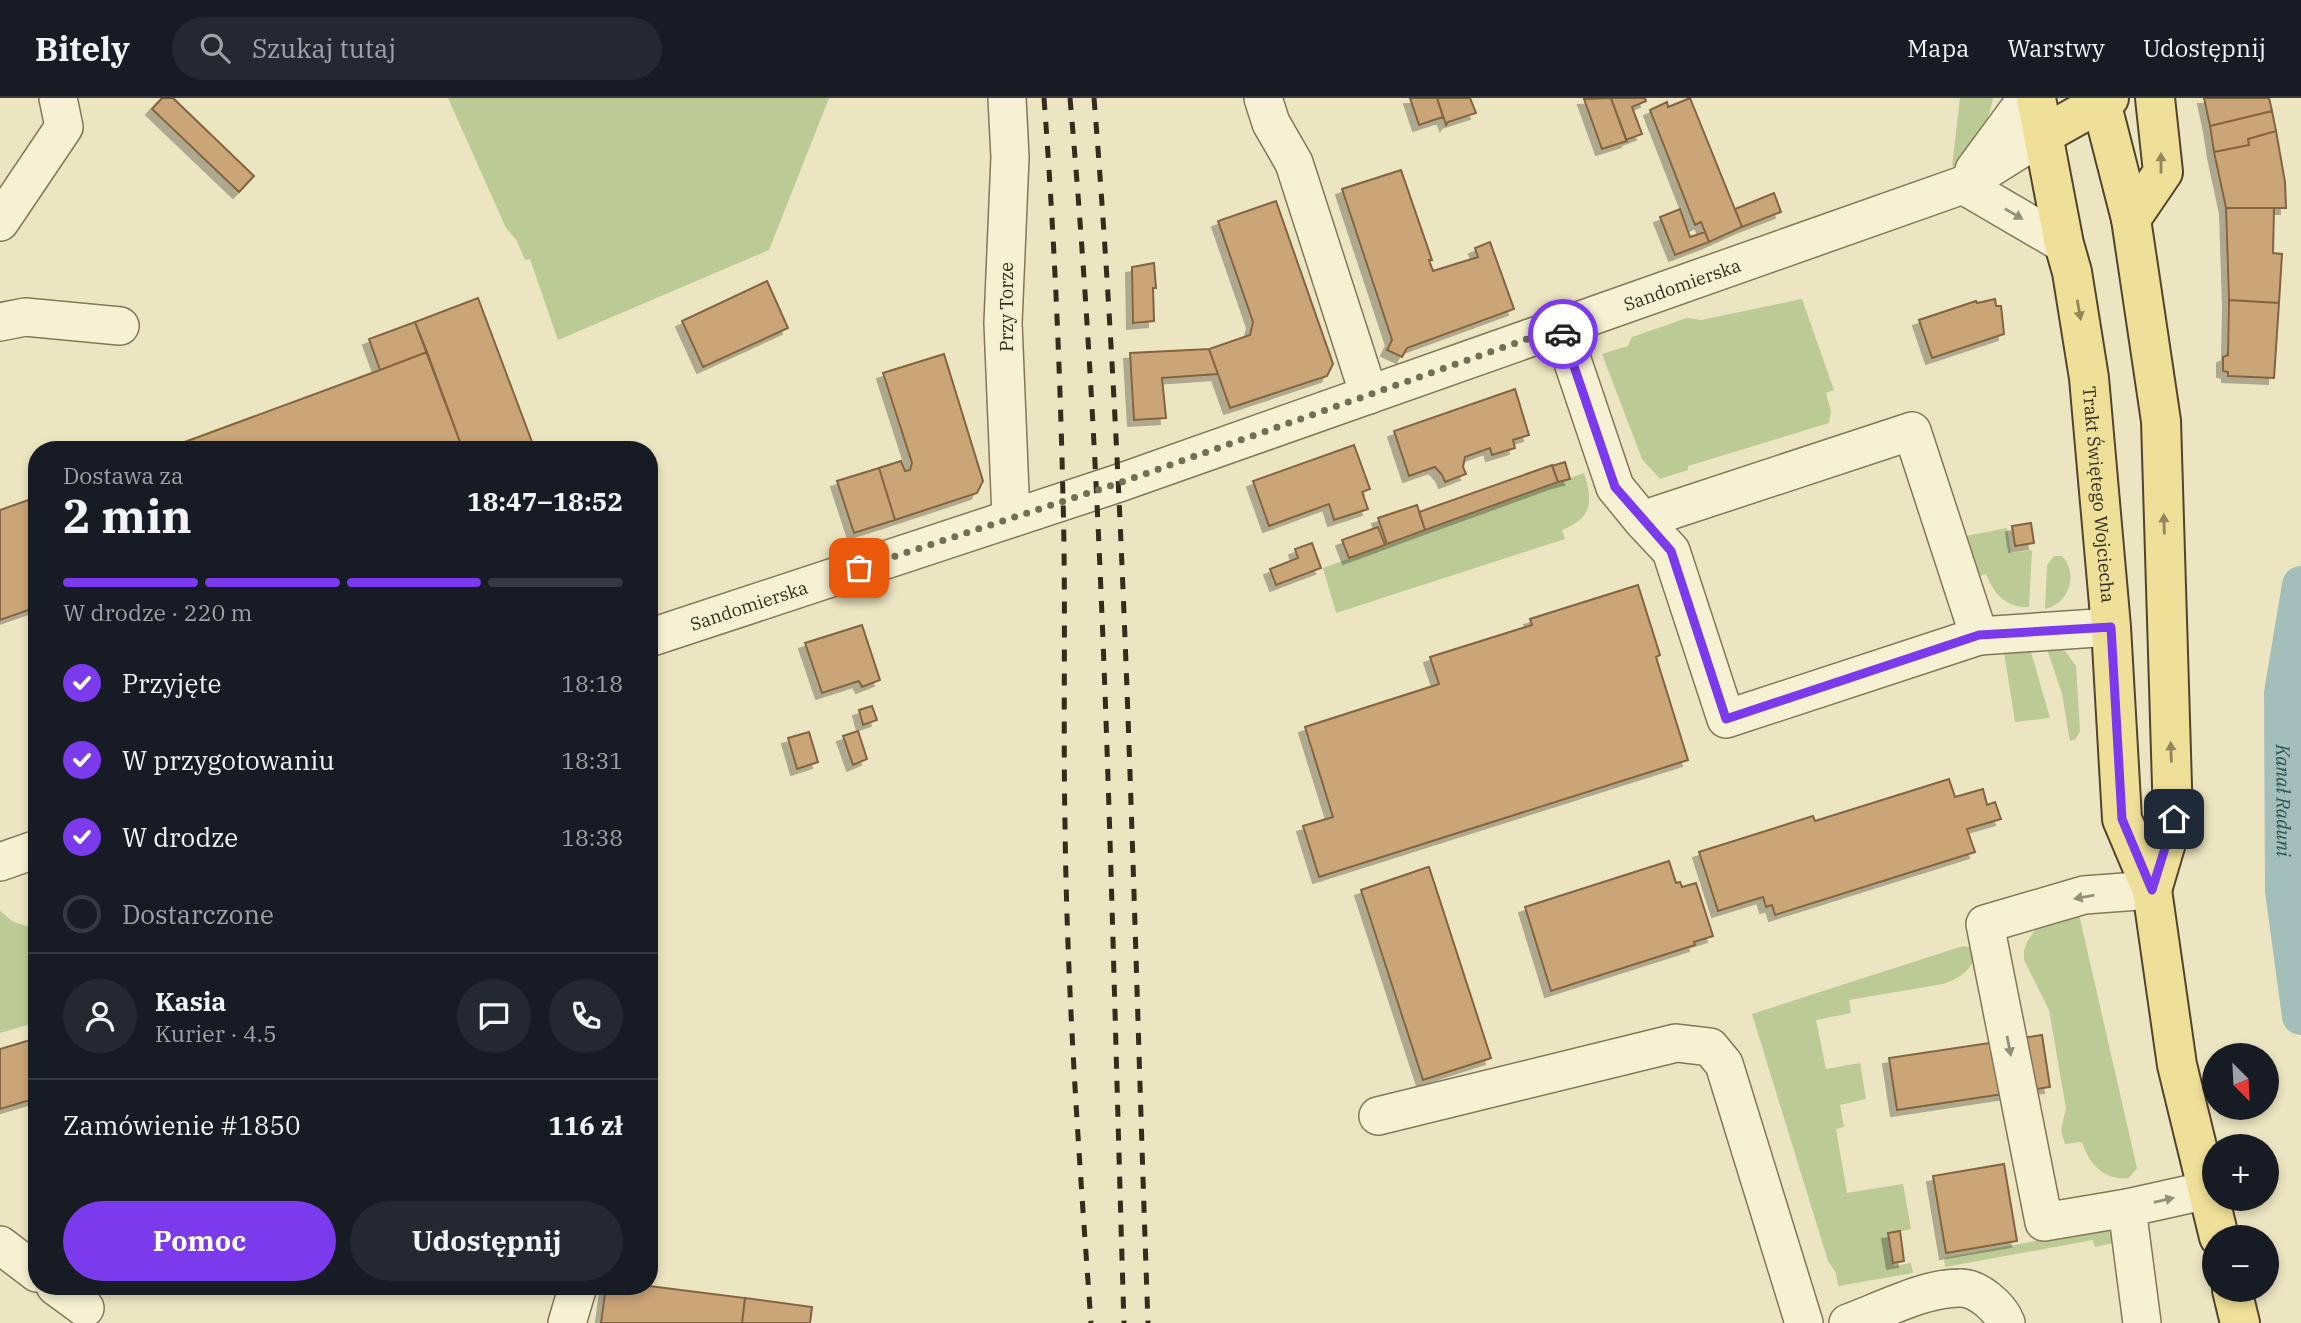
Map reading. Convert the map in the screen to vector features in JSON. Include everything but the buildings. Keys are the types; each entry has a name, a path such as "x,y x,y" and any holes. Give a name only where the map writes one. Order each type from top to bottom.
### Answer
{"main road":[{"name":"Trakt Świętego Wojciecha","path":"2036,98 2080,314 2089,379 2111,627 2122,819 2152,890 2177,1065 2202,1166"},
{"path":"2131,219 2163,172 2155,98"},
{"name":"Trakt Świętego Wojciecha","path":"2104,99 2131,219 2161,421 2174,819 2152,890"},
{"name":"Sandomierska","path":"2043,135 2104,99"},
{"path":"2235,1302 2240,1323"}],"street":[{"path":"0,222 64,127 58,98"},
{"name":"Przy Torze","path":"1007,98 1010,157 1003,323 1012,517"},
{"path":"1263,98 1270,123 1294,163 1369,395"},
{"path":"2027,98 1964,185 2064,244"},
{"name":"Sandomierska","path":"658,635 1119,483 1964,185 2043,135"},
{"path":"0,322 25,317 120,326"},
{"path":"1561,327 1615,487 1671,551 1726,719 1979,635 2111,627"},
{"path":"1642,520 1912,431 1979,635"},
{"path":"0,862 28,852"},
{"path":"2152,890 2084,895 1977,926 2044,1222 2202,1191"},
{"path":"1378,1116 1676,1043 1710,1047 1724,1064 1804,1323"},
{"path":"2127,1208 2142,1323"},
{"path":"0,1245 28,1266"},
{"path":"1848,1323 1936,1291 1963,1287 1988,1300 2006,1323"},
{"path":"67,1295 85,1308"},
{"path":"567,1323 575,1295"}],"green space":[{"path":"448,98 829,98 769,250 558,340 530,259 525,260 517,241 506,228"},
{"path":"1960,98 1993,98 1988,118 1979,136 1967,153 1952,167"},
{"path":"1802,299 1834,390 1826,393 1831,411 1829,423 1688,466 1688,470 1660,479 1642,459 1602,354 1628,346 1632,337 1687,318 1701,320"},
{"path":"1584,473 1589,492 1588,508 1580,520 1562,530 1565,539 1336,613 1323,568"},
{"path":"2007,528 2011,553 2032,550 2029,607 2007,602 1993,588 1986,574 1979,576 1966,536"},
{"path":"2054,556 2062,556 2067,563 2070,571 2069,587 2060,601 2045,609 2047,565"},
{"path":"2023,649 2031,652 2050,718 2015,722 2004,652"},
{"path":"2054,649 2065,651 2076,666 2080,731 2076,739 2070,741 2062,694 2048,652"},
{"path":"2078,910 2137,1168 2129,1178 2105,1174 2093,1164 2082,1142 2065,1144 2061,1131 2066,1108 2049,1010 2024,960 2027,942 2038,925"},
{"path":"0,911 12,921 28,927 28,1025 0,1033"},
{"path":"1963,946 1971,947 1975,958 1966,972 1953,980 1849,1000 1851,1013 1816,1020 1826,1069 1860,1063 1866,1099 1840,1105 1844,1127 1836,1129 1847,1193 1903,1184 1911,1229 1888,1234 1894,1266 1911,1263 1913,1273 1838,1286 1752,1014"},
{"path":"2116,1226 2118,1242 2095,1247 2093,1240 1945,1267 1944,1258"}],"waterway":[{"name":"Kanał Raduni","path":"2301,585 2283,693 2284,891 2301,1016"}],"railway":[{"path":"1044,98 1054,248 1062,448 1068,950 1091,1323"},
{"path":"1070,98 1092,404 1106,710 1124,1323"},
{"path":"1094,98 1122,557 1148,1323"}],"way so far":[{"path":"859,568 1119,483 1561,327 1563,334"}],"route":[{"path":"1563,334 1615,487 1671,551 1726,719 1979,635 2111,627 2122,819 2152,890 2174,819"}]}
